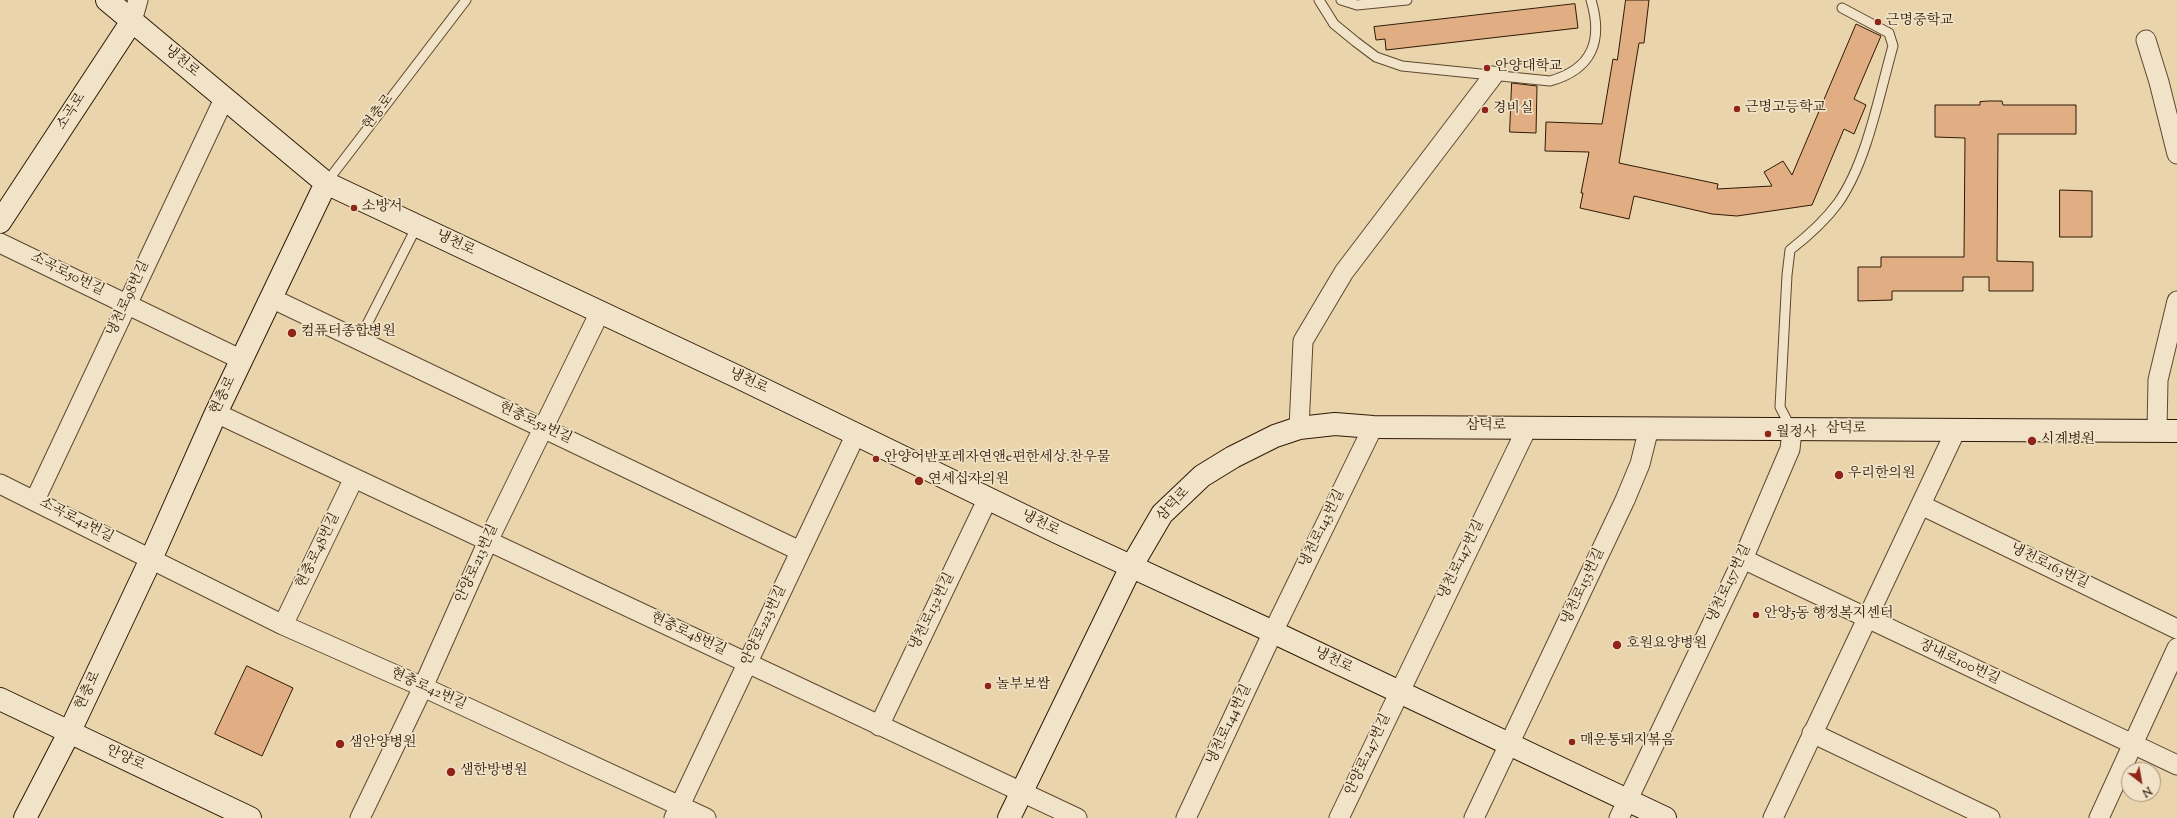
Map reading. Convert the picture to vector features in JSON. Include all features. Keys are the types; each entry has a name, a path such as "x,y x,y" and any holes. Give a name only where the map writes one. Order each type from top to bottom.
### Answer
{"street":[{"name":"냉천로","path":"107,0 326,183 856,434 1131,567 1509,743 1623,809 1665,818"},
{"name":"소곡로","path":"0,222 132,21 138,0"},
{"path":"2146,40 2159,82 2177,154"},
{"path":"1299,428 1303,341 1344,272 1493,76"},
{"name":"냉천로98번길","path":"35,500 126,304 224,99"},
{"name":"현충로","path":"25,818 69,732 151,559 216,413 326,183"},
{"name":"소곡로50번길","path":"0,243 242,360"},
{"name":"현충로52번길","path":"271,298 800,551"},
{"path":"2167,431 2158,380 2177,302"},
{"name":"안양로213번길","path":"360,818 424,687 488,541 600,312"},
{"name":"현충로48번길","path":"216,413 1077,818"},
{"name":"삼덕로","path":"1010,818 1131,567 1162,514 1202,476 1233,457 1275,436 1299,428 1335,424 1373,427 2167,431"},
{"name":"냉천로143번길","path":"1273,632 1373,427"},
{"name":"냉천로147번길","path":"1398,692 1527,428"},
{"name":"냉천로153번길","path":"1474,818 1625,500 1640,464 1649,428"},
{"name":"냉천로157번길","path":"1623,809 1743,558 1790,449 1792,430"},
{"path":"1773,818 1956,430"},
{"name":"안양로223번길","path":"677,812 856,434"},
{"name":"현충로48번길","path":"283,625 354,478"},
{"name":"소곡로42번길","path":"0,484 35,500 151,559"},
{"name":"냉천로132번길","path":"879,726 988,498"},
{"name":"냉천로163번길","path":"1921,506 2177,629"},
{"name":"장내로100번길","path":"1743,558 1866,619 2177,765"},
{"name":"현충로42번길","path":"151,559 283,625 424,687 677,812 706,818"},
{"name":"냉천로144번길","path":"1186,818 1273,632"},
{"path":"2099,818 2177,648"},
{"name":"안양로247번길","path":"1339,818 1398,692"},
{"name":"안양로","path":"0,699 250,818"},
{"path":"1812,733 1990,818"}],"lane":[{"name":"현충로","path":"326,183 466,0"},
{"path":"1319,0 1334,24 1376,57 1402,66 1550,81 1567,76 1579,66 1594,48 1597,19 1591,0"},
{"path":"1341,0 1357,5 1407,0"},
{"path":"1792,430 1780,407 1787,275 1790,250 1819,226 1838,202 1860,161 1893,46 1889,33 1842,8"},
{"path":"359,340 416,226"}],"building":[{"path":"1626,0 1649,0 1644,43 1639,43 1619,163 1718,184 1717,189 1772,186 1764,172 1783,161 1792,175 1856,24 1881,36 1854,99 1866,105 1854,134 1844,129 1812,205 1737,216 1712,214 1634,196 1629,219 1580,208 1583,193 1581,193 1589,152 1545,151 1546,122 1602,124 1613,59 1617,60"},
{"path":"1575,4 1578,28 1386,50 1385,39 1376,40 1374,27"},
{"path":"1512,83 1537,86 1536,133 1510,132"},
{"path":"2002,101 2003,105 2076,105 2076,134 1998,134 1997,261 2033,262 2033,291 1989,291 1989,277 1963,277 1963,291 1892,291 1892,300 1858,301 1858,267 1881,267 1881,257 1964,257 1965,138 1935,137 1935,105 1980,105 1980,102"},
{"path":"2060,190 2092,191 2092,237 2060,237"},
{"path":"247,666 293,688 262,756 215,734"}],"place":[{"name":"근명중학교","path":"1878,22"},
{"name":"안양대학교","path":"1487,68"},
{"name":"근명고등학교","path":"1737,109"},
{"name":"경비실","path":"1485,110"},
{"name":"소방서","path":"354,208"},
{"name":"컴퓨터종합병원","path":"292,333"},
{"name":"월정사","path":"1768,434"},
{"name":"시계병원","path":"2032,441"},
{"name":"안양어반포레자연앤e편한세상.찬우물","path":"876,459"},
{"name":"우리한의원","path":"1839,475"},
{"name":"연세십자의원","path":"919,481"},
{"name":"안양5동 행정복지센터","path":"1756,615"},
{"name":"호원요양병원","path":"1617,645"},
{"name":"놀부보쌈","path":"988,686"},
{"name":"매운통돼지볶음","path":"1572,742"},
{"name":"샘안양병원","path":"340,744"},
{"name":"샘한방병원","path":"451,772"}]}
